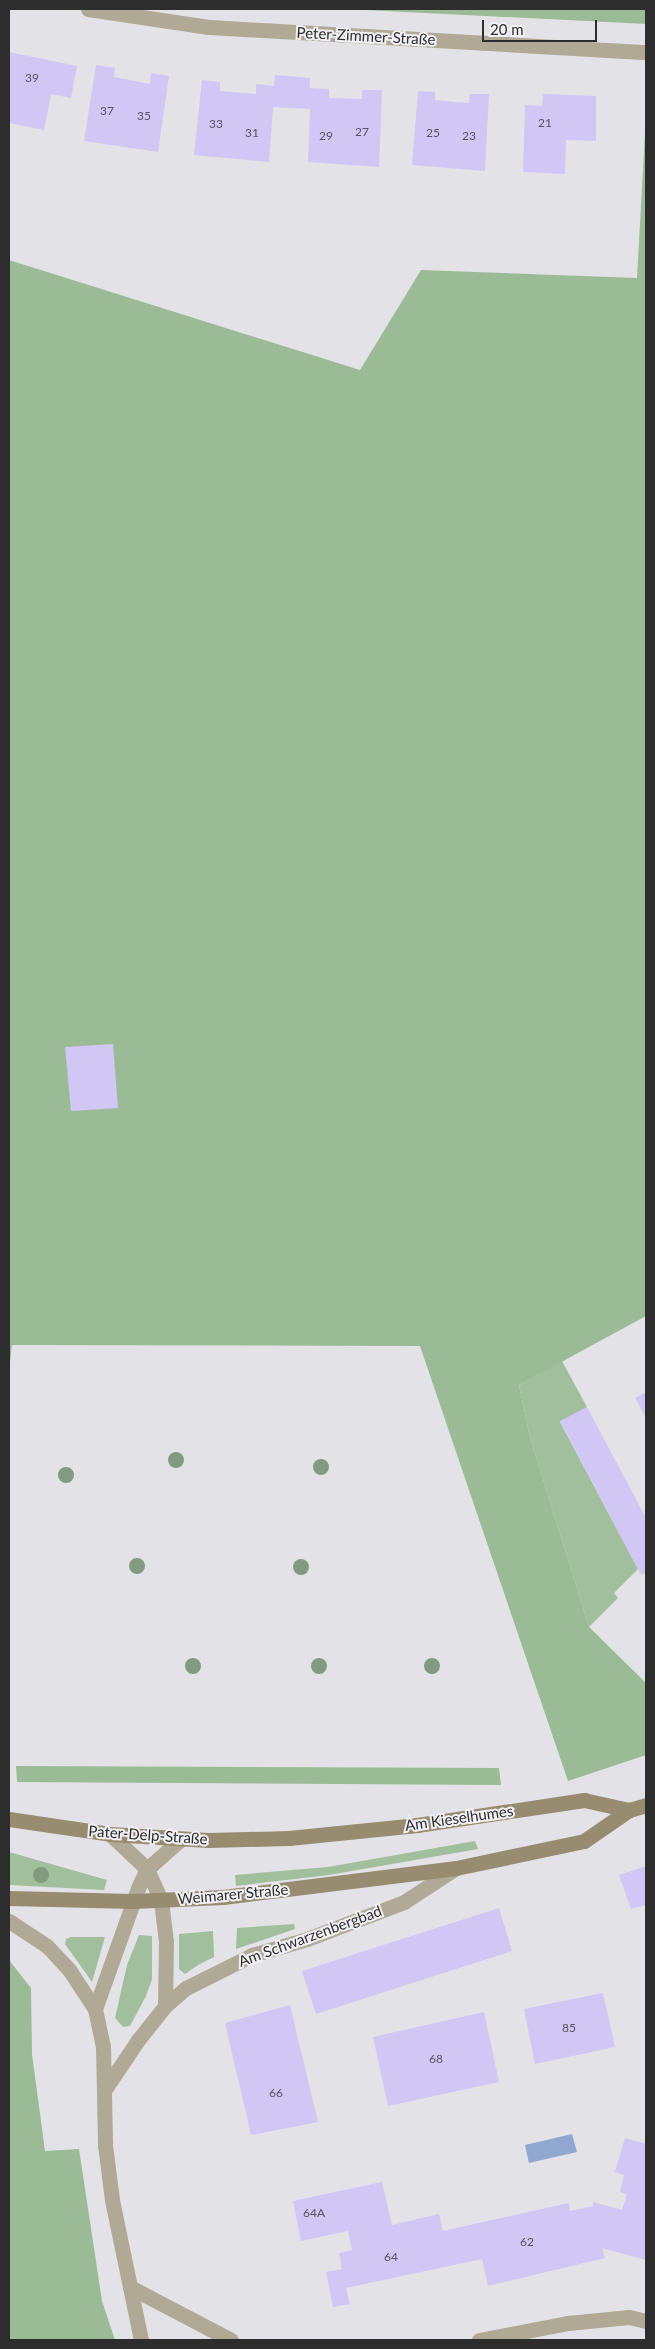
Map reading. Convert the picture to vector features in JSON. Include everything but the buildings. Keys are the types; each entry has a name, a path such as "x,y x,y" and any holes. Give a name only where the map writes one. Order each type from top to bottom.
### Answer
{"street":[{"name":"Peter-Zimmer-Straße","path":"88,9 209,27 646,52"},
{"name":"Am Kieselhumes","path":"289,1838 417,1825 584,1800 629,1810"},
{"name":"Am Kieselhumes","path":"456,1868 584,1841 629,1810 646,1805"},
{"name":"Pater-Delp-Straße","path":"9,1819 110,1834 181,1839 289,1838"},
{"path":"110,1834 147,1869 161,1900 166,1942 165,2006"},
{"path":"95,2010 133,1901 147,1869 181,1839"},
{"name":"Weimarer Straße","path":"9,1898 133,1901 237,1896 456,1868"},
{"name":"Am Schwarzenbergbad","path":"105,2089 138,2040 165,2006 186,1988 225,1967 404,1902 456,1868"},
{"path":"9,1921 47,1946 70,1971 95,2010 103,2046 105,2145 112,2200 142,2340"},
{"path":"130,2287 230,2340"},
{"path":"480,2340 568,2323 629,2317 646,2321"}],"green space":[{"path":"345,9 645,9 646,24"},
{"path":"646,115 646,1316 519,1385 530,1437 589,1627 646,1683 646,1755 568,1781 420,1346 12,1345 9,1371 9,260 360,370 421,270 637,278"},
{"path":"562,1361 587,1407 560,1422 638,1569 614,1593 618,1598 589,1627 530,1437 519,1385"},
{"path":"16,1766 499,1768 501,1785 17,1782"},
{"path":"475,1841 478,1849 329,1875 236,1886 235,1875 328,1867"},
{"path":"9,1852 107,1880 104,1890 9,1885"},
{"path":"294,1924 295,1929 236,1949 237,1928"},
{"path":"213,1931 214,1957 185,1974 179,1969 179,1934"},
{"path":"139,1935 152,1936 152,1979 146,1996 130,2026 123,2027 115,2018 127,1965"},
{"path":"71,1937 105,1937 92,1982 65,1944 66,1939"},
{"path":"9,1960 31,1988 32,2054 45,2151 79,2149 102,2301 115,2340 9,2340"}],"water":[{"path":"572,2134 577,2152 529,2163 525,2145"}]}
